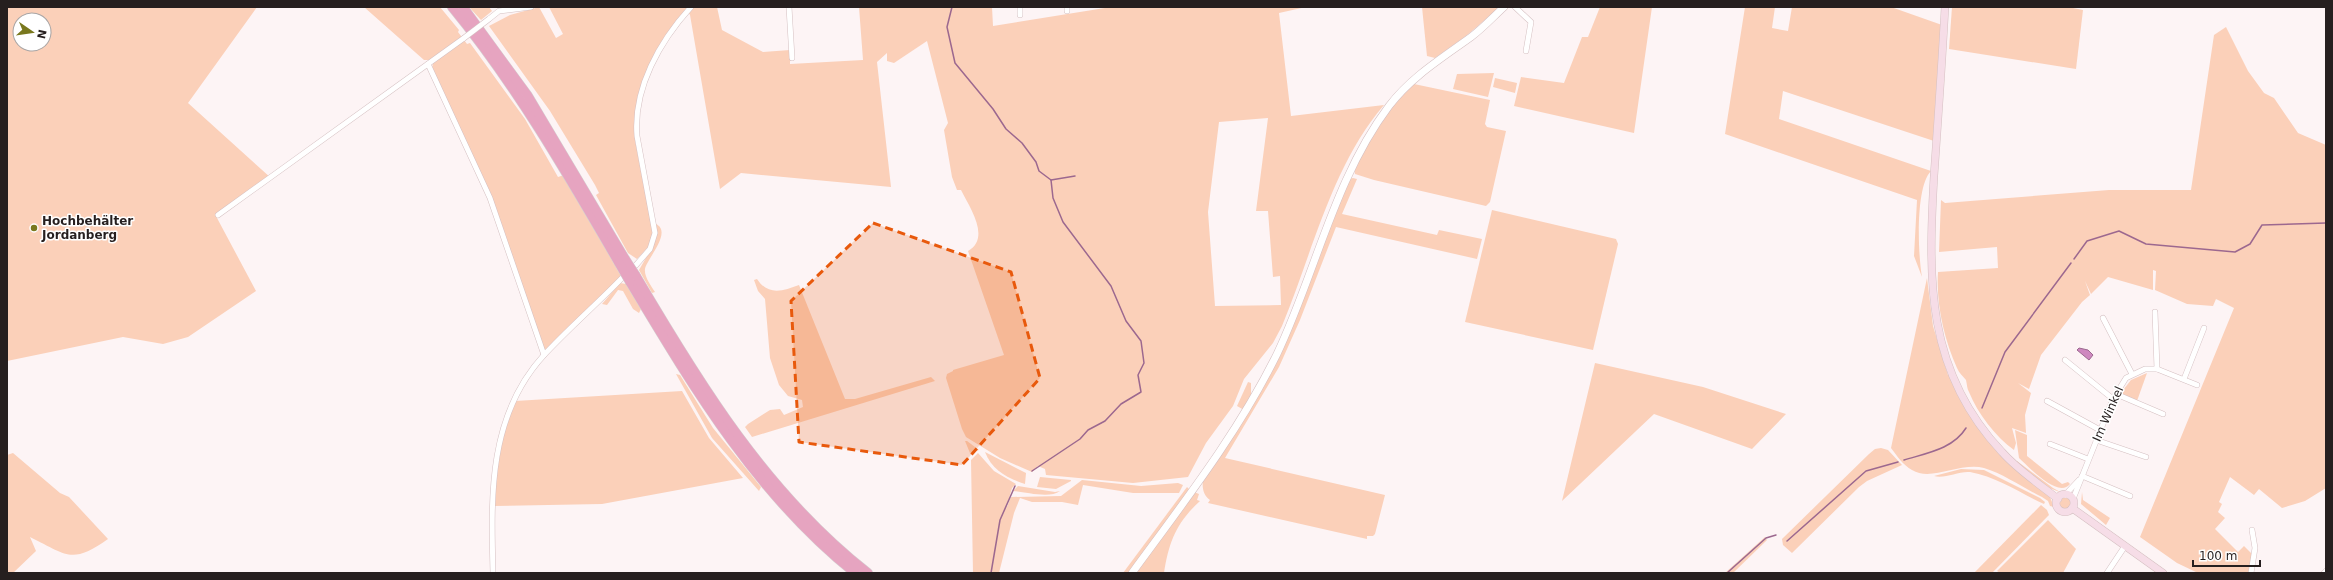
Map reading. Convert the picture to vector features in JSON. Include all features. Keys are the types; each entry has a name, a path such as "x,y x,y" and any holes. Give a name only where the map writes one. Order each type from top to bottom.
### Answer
{"highway":[{"path":"452,7 480,40 523,102 622,261"},
{"path":"463,7 528,96 622,261 629,279 688,378 719,425 761,479 817,540 855,573"},
{"path":"629,279 693,373 765,472 825,536 868,573"}],"main road":[{"path":"1945,7 1930,251 1932,292 1938,331 1944,354 1958,388 1985,432 2012,462 2058,499"},
{"path":"2065,495 2073,499 2072,508 2068,512 2060,511 2057,506 2058,499 2065,495"},
{"path":"2072,508 2163,573"}],"street":[{"path":"218,215 464,38 489,19 496,9 531,7"},
{"path":"636,265 650,249 654,233 637,136 636,124 639,98 648,73 663,45 691,7"},
{"path":"789,7 792,58"},
{"path":"1020,7 1020,15"},
{"path":"1132,573 1215,459 1263,380 1297,307 1348,175 1377,122 1402,91 1438,60 1472,36 1504,7"},
{"path":"1515,7 1530,19 1531,22 1526,52"},
{"path":"428,64 490,198 544,355"},
{"path":"493,573 492,490 496,453 509,411 525,381 544,355 629,279"},
{"path":"2155,312 2158,369"},
{"path":"2102,318 2132,374"},
{"path":"2184,379 2204,328"},
{"path":"2064,360 2114,397 2163,414"},
{"name":"Im Winkel","path":"2073,499 2100,430 2114,397 2122,383 2132,374 2145,369 2158,369 2197,385"},
{"path":"2047,402 2100,430"},
{"path":"2096,440 2146,456"},
{"path":"2050,444 2088,459"},
{"path":"2082,477 2130,496"},
{"name":"Im Winkel","path":"2065,495 2082,477"},
{"path":"2250,573 2255,548 2252,530"},
{"path":"2107,573 2125,546"}],"highlighted area":[{"path":"873,223 1011,272 1040,378 962,465 799,442 791,301"}],"shaded area":[{"path":"7,7 257,7 188,103 271,178 217,218 256,291 188,337 163,344 123,337 7,361"},
{"path":"364,7 440,7 459,30 458,32 467,44 470,43 525,119 558,177 564,175 621,276 548,349 542,349 493,202 432,69 433,63 430,60 424,60"},
{"path":"469,7 489,7 492,11 481,20"},
{"path":"539,7 556,38 563,34 549,7 717,7 722,30 763,52 790,50 790,64 863,60 859,7 992,7 993,26 1111,7 1306,7 1279,13 1291,116 1384,105 1366,129 1350,155 1337,182 1282,326 1273,343 1244,379 1233,406 1206,443 1188,477 1133,483 1046,475 1045,469 1038,466 1032,472 1000,458 966,437 962,429 946,378 947,374 953,370 1004,355 968,251 975,245 978,239 978,231 969,205 961,190 957,190 952,177 944,130 948,123 927,41 894,63 887,61 887,53 877,62 891,187 741,173 720,189 690,15 687,10 649,71 637,104 634,121 635,140 653,234 651,244 637,259 628,253 596,195 599,193 595,185 550,111 489,26 510,15","holes":["1268,118 1256,211 1268,211 1273,277 1280,276 1281,305 1215,306 1208,212 1219,122"]},
{"path":"1422,7 1500,7 1466,36 1435,58 1427,56"},
{"path":"1600,7 1652,7 1634,133 1514,106 1521,77 1564,83 1582,37 1588,37"},
{"path":"1745,7 1775,7 1772,28 1788,31 1792,7 1891,7 1942,25 1934,141 1783,91 1779,119 1931,171 1926,179 1922,191 1920,206 1919,253 1922,277 1914,256 1917,200 1725,134"},
{"path":"1952,7 2068,7 2083,10 2076,69 1949,49"},
{"path":"2226,27 2248,71 2264,93 2274,98 2298,133 2326,145 2326,488 2305,501 2282,508 2259,489 2254,495 2230,477 2219,502 2222,504 2218,512 2225,518 2215,529 2238,552 2244,546 2252,554 2248,573 2198,573 2177,563 2140,537 2234,308 2216,299 2213,306 2187,304 2155,290 2156,271 2153,270 2153,290 2108,277 2091,294 2085,281 2090,295 2082,302 2041,355 2029,389 2018,383 2031,393 2025,415 2026,433 2012,428 2016,443 2014,450 2000,438 1982,416 1968,389 1966,380 1958,370 1948,345 1938,296 1938,272 1998,268 1997,247 1939,252 1941,200 1945,203 2109,190 2191,190 2214,35"},
{"path":"1494,73 1488,97 1453,89 1457,74"},
{"path":"1495,78 1517,83 1515,93 1493,87"},
{"path":"1414,84 1490,100 1485,124 1487,127 1506,131 1490,202 1486,206 1374,180 1355,174 1354,168 1385,114"},
{"path":"1349,179 1357,179 1342,214 1437,235 1439,230 1482,239 1477,259 1336,227 1300,320 1279,367 1225,458 1385,495 1375,534 1373,536 1367,536 1367,539 1208,503 1210,500 1204,493 1203,485 1203,480 1275,361"},
{"path":"1492,210 1616,239 1618,244 1593,350 1465,322"},
{"path":"656,224 662,233 645,269 647,278 655,292 652,293 639,270 650,251"},
{"path":"1927,278 1933,326 1948,375 1950,375 1974,421 2050,497 2054,507 2050,506 2048,501 2042,497 2006,477 1984,468 1965,467 1937,473 1920,473 1906,466 1891,448"},
{"path":"757,279 766,288 776,291 799,285 845,399 855,399 931,377 935,381 752,437 745,427 770,410 780,409 784,415 803,407 802,400 788,396 779,385 770,358 765,299 758,291 754,280"},
{"path":"620,283 626,284 641,309 639,313 633,309 623,291 618,290 607,305 602,304"},
{"path":"2079,348 2088,350 2093,355 2089,360 2077,350"},
{"path":"1595,363 1703,387 1786,414 1752,449 1654,414 1562,501"},
{"path":"2147,373 2137,401 2120,394 2131,380"},
{"path":"676,374 680,375 713,428 761,487 759,491 712,438"},
{"path":"1248,382 1251,383 1251,398 1244,410 1237,406"},
{"path":"682,391 709,438 743,478 602,504 494,506 498,451 515,401"},
{"path":"2015,430 2027,435 2027,456 2062,484 2068,482 2070,484 2065,488 2058,488 2051,485 2036,474 2019,458"},
{"path":"965,441 967,441 979,450 970,453"},
{"path":"1881,448 1888,450 1902,465 1867,481 1859,487 1792,553 1783,545 1782,539 1869,454 1875,449"},
{"path":"985,452 1026,473 1025,484 1006,476 996,468"},
{"path":"13,453 60,493 69,497 108,539 96,547 77,555 53,549 30,537 36,551 13,573 7,573 7,455"},
{"path":"978,453 994,471 1016,484 1012,488 1006,509 1011,497 1061,496 1082,480 1141,486 1178,483 1183,485 1179,493 1133,493 1083,485 1078,505 1062,502 1032,502 1020,498 1014,513 999,573 973,573 971,460"},
{"path":"2017,461 2062,493 2047,487 2017,463"},
{"path":"1961,469 1984,470 2040,498 2045,502 2044,504 1999,481 1980,474 1965,472 1938,477 1934,476"},
{"path":"1040,477 1071,481 1056,489 1037,487"},
{"path":"1018,486 1055,492 1060,491 1050,495 1044,495 1013,491"},
{"path":"1187,487 1190,490 1128,573 1123,573"},
{"path":"1194,492 1199,494 1197,500 1200,501 1179,525 1171,542 1164,573 1135,573"},
{"path":"2082,492 2083,500 2110,518 2106,525 2081,504"},
{"path":"2065,497 2069,499 2071,503 2069,507 2065,509 2061,507 2059,503 2061,499"},
{"path":"2041,505 2047,510 2049,515 1992,573 1974,573"},
{"path":"2048,520 2076,549 2063,573 2000,573 1997,571"},
{"path":"1765,537 1767,540 1733,573 1725,573"}],"waterway":[{"path":"952,7 947,27 955,63 993,109 1006,129 1022,143 1036,162 1039,171 1051,180 1075,176"},
{"path":"1032,471 1080,439 1088,430 1105,421 1121,404 1141,392 1138,375 1144,363 1141,341 1126,321 1111,286 1063,222 1053,198 1051,180"},
{"path":"2074,259 2087,241 2119,231 2146,244 2235,252 2250,244 2262,225 2326,223"},
{"path":"1982,408 2005,352 2071,263"},
{"path":"1904,460 1947,446 1961,435 1966,428"},
{"path":"1787,541 1866,471 1898,462"},
{"path":"991,573 1000,520 1015,486"},
{"path":"1727,573 1766,538 1776,535"}],"place":[{"name":"Hochbehälter Jordanberg","path":"34,228"}]}
